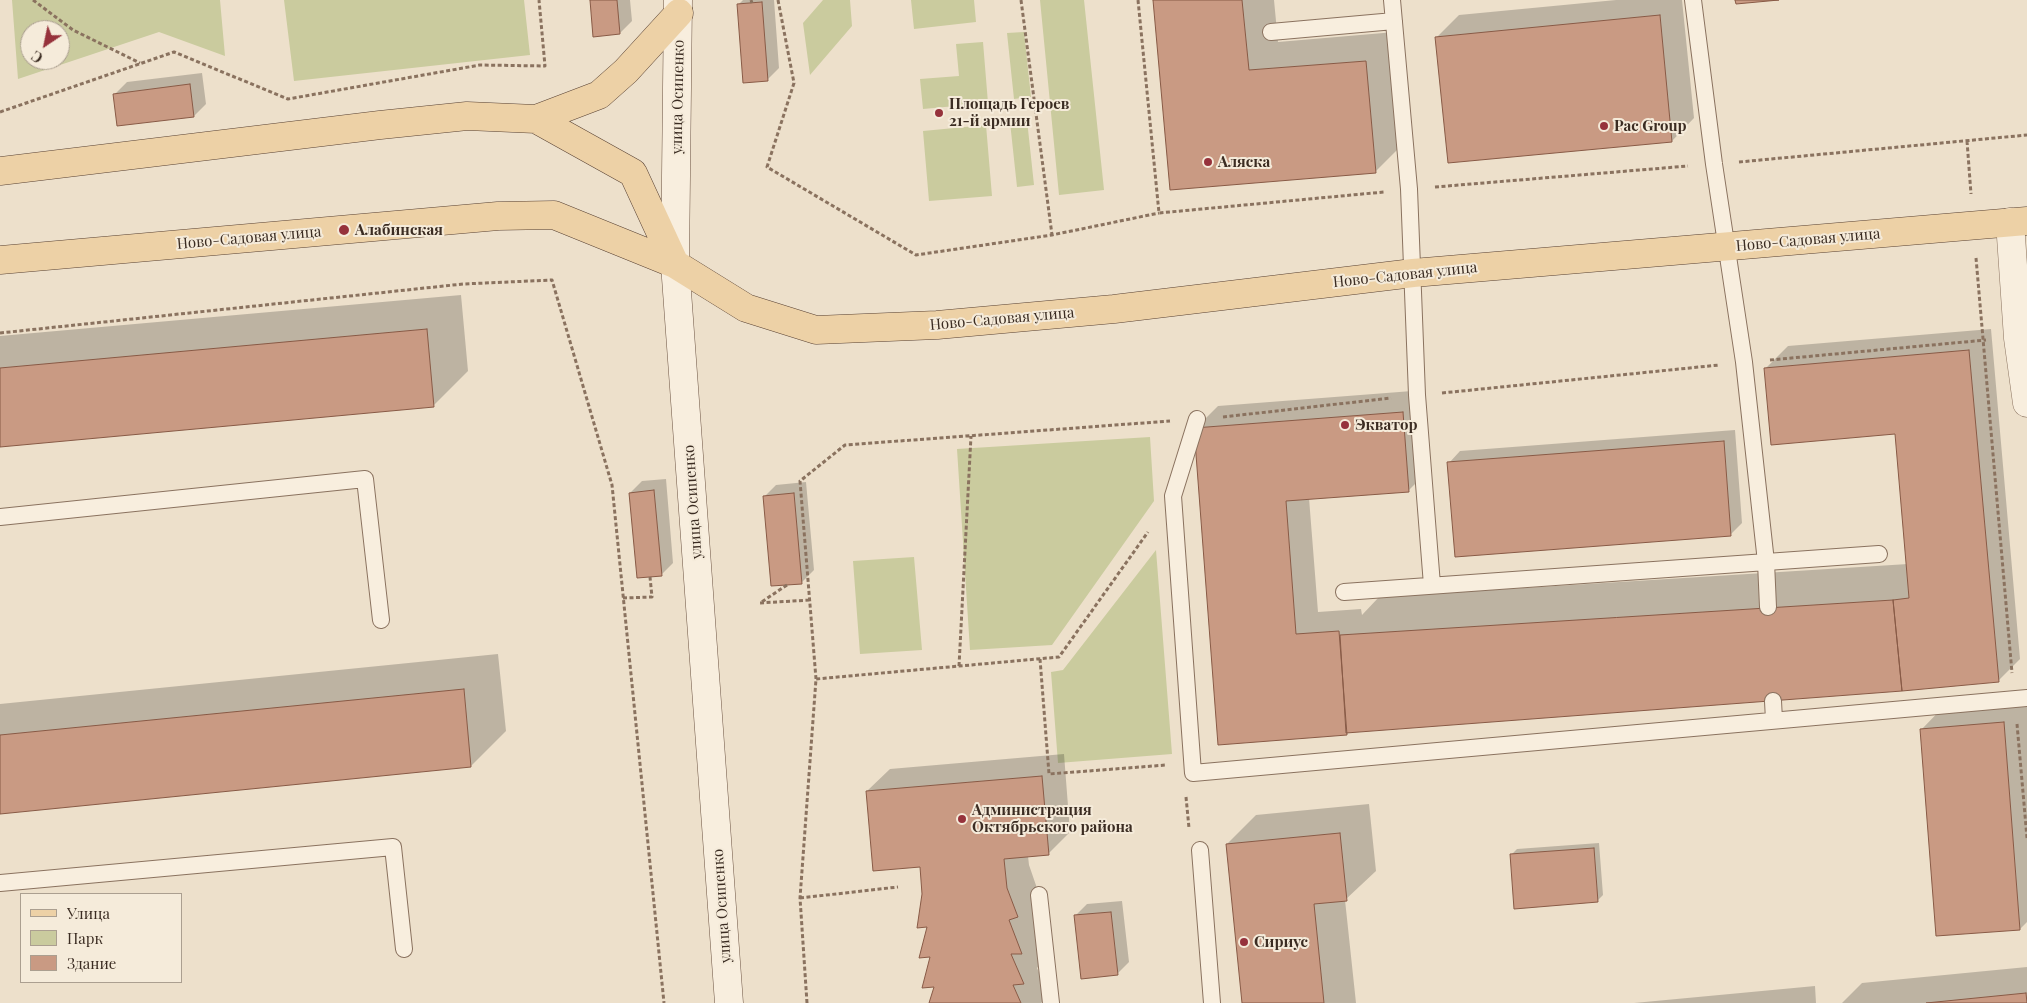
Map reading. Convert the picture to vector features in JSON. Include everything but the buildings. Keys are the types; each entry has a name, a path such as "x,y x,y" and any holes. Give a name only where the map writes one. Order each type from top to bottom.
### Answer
{"main road":[{"path":"0,171 468,116 536,119 599,95 626,71 679,6"},
{"name":"улица Осипенко","path":"679,6 675,264 729,1003"},
{"path":"536,119 633,173 675,264"},
{"name":"Ново-Садовая улица","path":"0,260 488,217 554,215 675,264 746,308 816,330 936,325 1147,306 1413,273 2019,221"},
{"path":"2019,221 2018,338 2027,403"}],"lane":[{"path":"1392,0 1410,189 1417,395 1432,585"},
{"path":"1693,0 1714,164 1744,362 1766,562 1768,607"},
{"path":"1271,32 1394,21"},
{"path":"1198,419 1173,496 1193,773 2021,698"},
{"path":"0,516 365,480 381,620"},
{"path":"1344,592 1879,554"},
{"path":"1773,701 1774,720"},
{"path":"0,882 393,847 404,950"},
{"path":"1200,850 1212,1003"},
{"path":"1039,895 1051,1003"}],"path":[{"path":"33,0 73,30 141,63"},
{"path":"0,112 174,52 288,99 480,65 545,66 539,0"},
{"path":"778,0 794,84 767,167 916,255 1052,235 1159,212 2027,135"},
{"path":"1021,0 1052,235"},
{"path":"1138,0 1159,212"},
{"path":"0,332 463,284 552,280 612,485 664,1003"},
{"path":"807,1003 800,898 816,679 800,481 845,445 1198,419 1744,362 2018,338"},
{"path":"1982,340 2021,698 2027,838"},
{"path":"959,666 971,436"},
{"path":"816,679 1059,657 1173,496"},
{"path":"624,598 652,597 650,577"},
{"path":"787,585 760,603 810,600"},
{"path":"1040,658 1050,774 1192,763"},
{"path":"800,898 898,887"}],"green space":[{"path":"12,0 220,0 225,56 159,32 70,62 70,20 20,20 20,70 45,70 18,79"},
{"path":"284,0 524,0 530,55 294,81"},
{"path":"823,0 850,0 852,26 810,75 803,23"},
{"path":"911,0 974,0 976,22 914,29"},
{"path":"1040,0 1084,0 1104,190 1059,195"},
{"path":"1024,32 1031,97 1014,99 1007,33"},
{"path":"983,42 988,103 923,109 920,79 959,76 956,44"},
{"path":"1027,120 1034,185 1017,187 1010,122"},
{"path":"986,125 992,196 929,201 923,131"},
{"path":"1150,437 1154,501 1052,645 970,650 957,449"},
{"path":"1156,550 1172,754 1058,763 1051,672 1063,670"},
{"path":"914,557 922,650 860,654 853,561"}],"place":[{"name":"Площадь Героев 21-й армии","path":"939,113"},
{"name":"Pac Group","path":"1604,126"},
{"name":"Аляска","path":"1208,162"},
{"name":"Алабинская","path":"344,230"},
{"name":"Экватор","path":"1345,425"},
{"name":"Администрация Октябрьского района","path":"962,819"},
{"name":"Сириус","path":"1244,942"}]}
